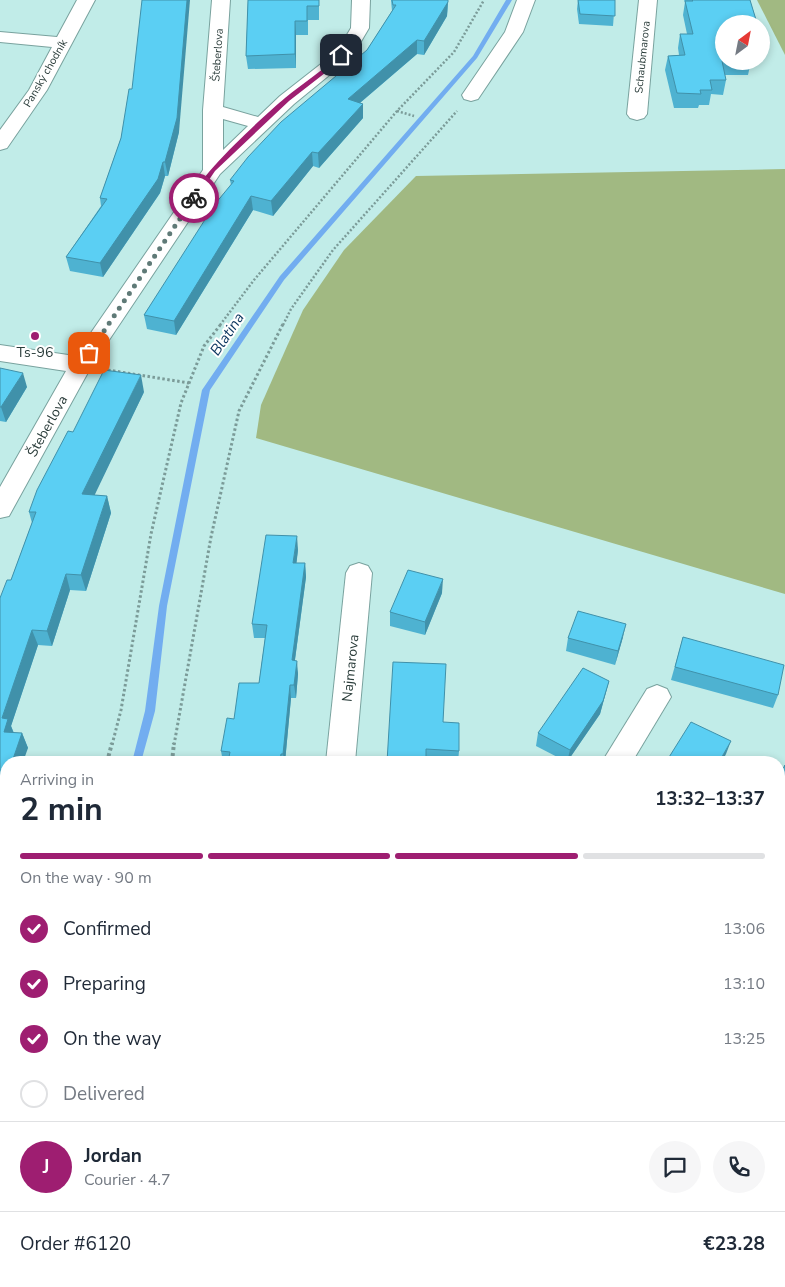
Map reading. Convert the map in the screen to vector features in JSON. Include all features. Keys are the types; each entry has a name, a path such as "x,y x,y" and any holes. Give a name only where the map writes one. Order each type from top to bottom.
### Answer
{"street":[{"name":"Panský chodník","path":"0,144 38,90 86,0"},
{"name":"Šteberlova","path":"213,170 214,110 221,0"},
{"name":"Šteberlova","path":"0,509 81,365 213,170 287,100 332,64 350,46 360,28 361,0"},
{"path":"471,95 514,32 526,0"},
{"name":"Schaubmarova","path":"637,114 648,0"},
{"path":"0,37 62,43"},
{"path":"214,110 261,124"},
{"path":"0,353 81,365"},
{"path":"0,462 24,466"},
{"name":"Najmarova","path":"341,756 359,573"},
{"path":"620,756 657,697"}],"path":[{"path":"109,756 121,710 154,525 180,403 204,346 254,280 397,111 454,52 484,0"},
{"path":"173,756 175,729 209,546 239,410 291,308 333,250 471,95"},
{"path":"397,111 414,116"},
{"path":"81,365 189,383"}],"green space":[{"path":"757,0 785,0 785,55 770,26 770,15 765,15"},
{"path":"785,169 785,594 256,438 261,405 303,310 344,250 416,176"}],"building":[{"path":"142,0 187,0 177,118 165,162 163,162 158,179 100,263 66,257 107,199 100,198 121,138 129,89 132,89"},
{"path":"248,0 319,0 319,6 307,6 307,21 295,21 295,54 246,56"},
{"path":"392,0 448,0 448,2 424,41 417,40 348,99 363,104 318,153 312,152 271,201 251,196 174,321 144,315 215,204 234,181 230,180 248,157 281,122 367,50 396,5 393,5"},
{"path":"578,0 615,0 615,16 580,14"},
{"path":"750,0 755,15 715,15 715,70 724,70 726,80 710,80 712,90 700,90 701,94 677,93 668,56 685,55 680,34 693,34 685,1"},
{"path":"0,368 23,373 1,407 0,407"},
{"path":"104,370 141,375 82,494 107,496 81,575 66,574 47,631 32,630 2,718 8,719 4,732 22,733 14,756 0,756 0,598 7,580 11,580 36,512 29,512 37,490 68,431 73,432"},
{"path":"266,535 297,536 293,563 305,563 292,660 297,661 294,685 290,685 283,754 281,756 229,756 230,752 221,751 227,718 234,719 239,683 259,683 267,625 252,624"},
{"path":"408,570 443,579 425,622 390,612"},
{"path":"578,611 626,624 618,651 568,638"},
{"path":"683,637 784,665 778,695 675,667"},
{"path":"393,662 446,664 443,722 459,723 459,751 426,749 426,756 387,756"},
{"path":"583,668 609,681 603,701 570,750 538,733"},
{"path":"691,722 731,741 722,756 670,756"}],"waterway":[{"name":"Blatina","path":"138,756 150,711 163,606 206,390 282,278 475,57 509,0"}],"way so far":[{"path":"89,353 194,198"}],"place":[{"name":"Ts-96","path":"35,336"}],"route":[{"path":"194,198 213,170 287,100 341,55"}]}
